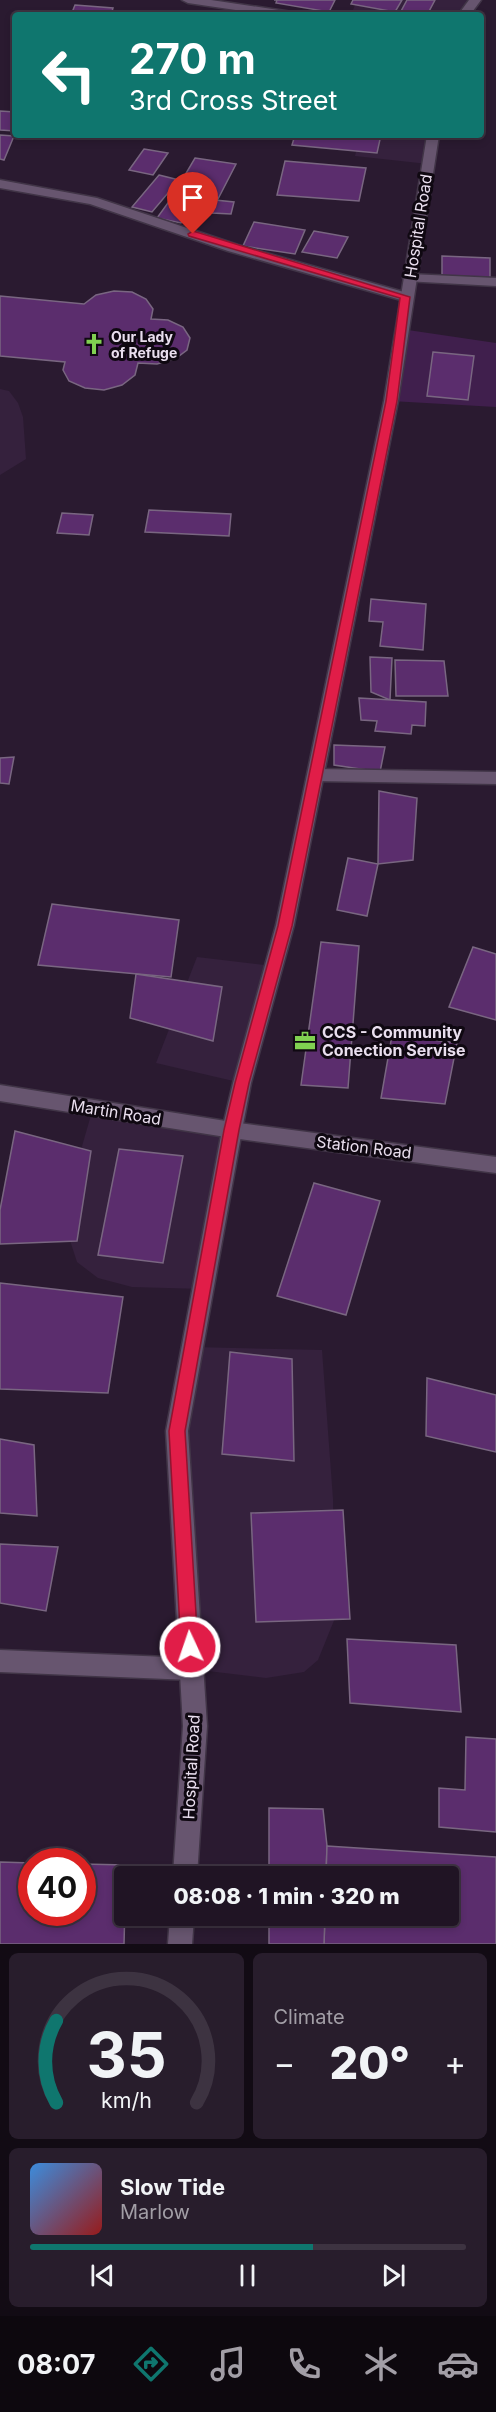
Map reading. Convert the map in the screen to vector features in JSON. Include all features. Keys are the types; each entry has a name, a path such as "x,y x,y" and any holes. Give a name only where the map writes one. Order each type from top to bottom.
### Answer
{"street":[{"path":"188,0 271,12"},
{"name":"Hospital Road","path":"186,1866 195,1726 177,1431 232,1130 242,1083 285,926 391,401 405,297 433,138"},
{"path":"0,183 93,201 233,248 405,297"},
{"path":"410,278 496,282"},
{"path":"316,775 496,778"},
{"name":"Martin Road","path":"0,1093 232,1130"},
{"name":"Station Road","path":"232,1130 496,1165"},
{"path":"0,1661 191,1669"},
{"path":"180,1944 181,1926"}],"shaded area":[{"path":"357,0 475,0 466,12 352,12"},
{"path":"359,138 432,138 428,164 355,156"},
{"path":"401,329 496,343 496,407 391,401"},
{"path":"0,389 9,391 18,403 23,417 26,459 0,475"},
{"path":"197,957 273,966 242,1083 156,1063"},
{"path":"93,1108 232,1130 203,1289 132,1287 98,1278 77,1262 65,1225 70,1188"},
{"path":"193,1347 322,1350 333,1499 335,1618 318,1660 304,1672 266,1678 191,1669 177,1431"}],"building":[{"path":"277,0 335,0 329,12 276,3"},
{"path":"353,0 402,0 395,12 351,4"},
{"path":"407,0 435,0 429,12 401,12"},
{"path":"75,5 113,8 112,12 72,12"},
{"path":"0,111 12,112 12,131 0,130"},
{"path":"0,135 12,136 4,160 0,159"},
{"path":"294,138 380,138 377,153 292,145"},
{"path":"144,149 168,153 153,175 129,170"},
{"path":"195,158 236,164 218,199 175,192"},
{"path":"285,161 366,168 359,201 277,195"},
{"path":"159,175 179,180 152,212 132,207"},
{"path":"170,200 193,205 181,223 157,218"},
{"path":"215,200 234,202 231,214 212,213"},
{"path":"254,222 305,230 295,254 243,246"},
{"path":"314,231 348,237 337,258 302,252"},
{"path":"442,256 490,258 490,279 442,276"},
{"name":"Our Lady of Refuge","path":"114,291 132,292 146,299 153,309 151,319 168,320 183,327 190,338 187,350 175,359 157,364 138,363 135,375 122,385 104,390 85,388 69,381 63,370 65,362 0,356 0,296 84,304 96,295"},
{"path":"433,352 474,356 468,400 427,396"},
{"path":"149,510 231,514 229,536 145,532"},
{"path":"62,513 93,515 89,535 57,533"},
{"path":"371,599 426,604 423,650 380,646 383,622 369,621"},
{"path":"370,657 392,658 390,700 371,692"},
{"path":"395,660 444,661 448,696 396,696"},
{"path":"359,698 426,702 425,726 412,725 411,734 375,731 377,721 361,720"},
{"path":"334,745 385,747 380,772 334,765"},
{"path":"14,757 9,784 0,783 0,758"},
{"path":"379,791 417,798 413,860 378,864"},
{"path":"348,858 378,864 367,916 337,910"},
{"path":"52,904 179,920 171,977 38,965"},
{"path":"321,942 359,946 348,1088 301,1085"},
{"path":"473,947 496,954 496,1020 449,1007"},
{"path":"136,974 222,987 213,1041 130,1018"},
{"path":"392,1035 457,1043 445,1104 381,1098"},
{"path":"15,1131 91,1151 77,1241 0,1244 0,1210"},
{"path":"119,1149 183,1156 163,1263 98,1255"},
{"path":"314,1183 380,1201 346,1315 277,1296"},
{"path":"0,1283 123,1297 108,1393 0,1389"},
{"path":"230,1352 292,1359 294,1461 222,1454"},
{"path":"427,1378 496,1395 496,1452 426,1436"},
{"path":"0,1439 34,1445 37,1516 0,1513"},
{"path":"343,1510 350,1619 256,1622 251,1513"},
{"path":"0,1544 58,1547 46,1611 0,1603"},
{"path":"347,1639 456,1645 461,1712 350,1703"},
{"path":"466,1737 496,1739 496,1832 439,1827 439,1788 465,1790"},
{"path":"269,1808 323,1809 327,1846 326,1866 269,1866"},
{"path":"327,1846 496,1857 496,1944 324,1944 325,1926 459,1926 459,1866 326,1866"},
{"path":"0,1862 18,1863 18,1926 96,1926 96,1864 126,1865 114,1866 114,1926 124,1926 124,1944 0,1944"},
{"path":"269,1926 325,1926 324,1944 269,1944"}],"place":[{"name":"Our Lady of Refuge","path":"94,344"},
{"name":"CCS - Community Conection Servise","path":"305,1041"}],"route":[{"path":"190,1647 177,1431 232,1130 242,1083 285,926 316,775 391,401 405,297 233,248 193,234"}]}
